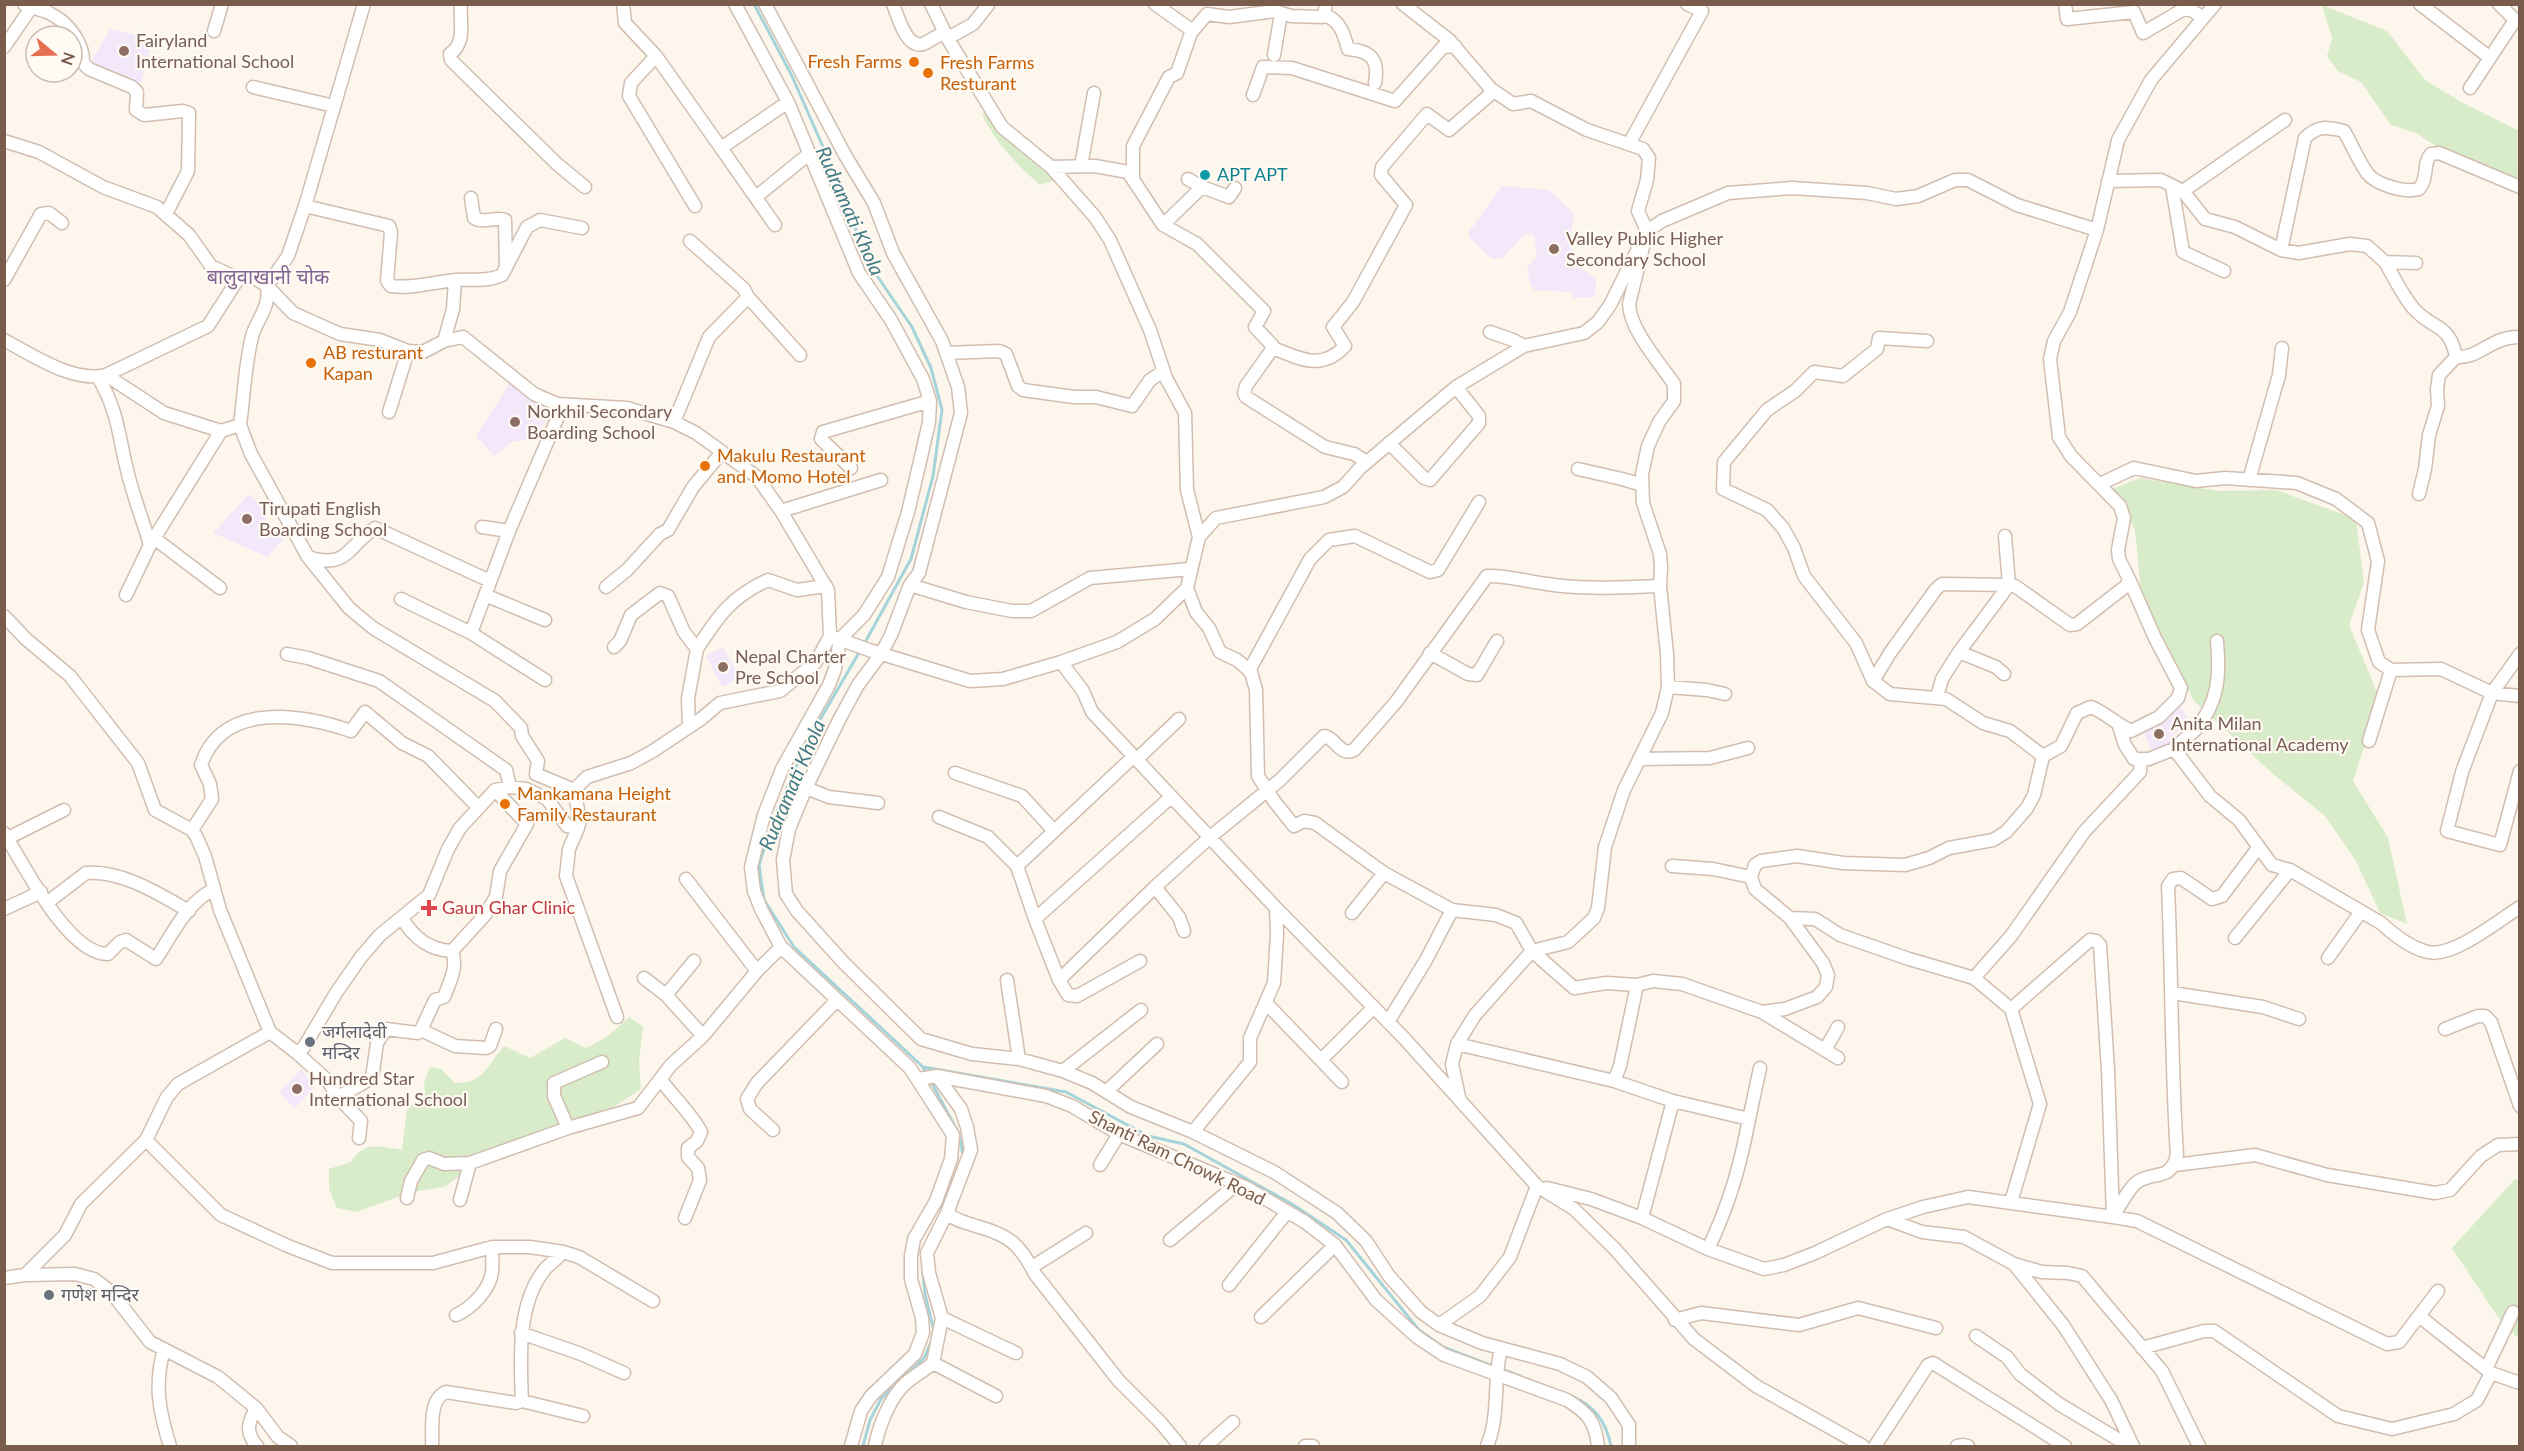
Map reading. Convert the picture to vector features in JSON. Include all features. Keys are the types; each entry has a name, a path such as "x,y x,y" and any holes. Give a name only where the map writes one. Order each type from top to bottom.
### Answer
{"street":[{"path":"214,31 222,4"},
{"path":"364,4 305,206 288,256 267,286 269,299 253,334 249,353 240,425 251,454 308,557 349,608 374,628 495,701 521,728 522,736 538,761 536,774 574,790"},
{"path":"461,4 459,18 462,31 457,46 450,54 451,60 557,164 585,187"},
{"path":"623,4 625,23 656,56 776,225"},
{"path":"574,790 587,777 631,763 653,751 701,719 720,703 780,691 816,662 864,615 888,577 908,512 929,422 930,400 923,379 891,320 859,273 788,102 735,4"},
{"path":"765,4 845,155 874,203 893,253 942,341 958,387 961,413 919,573 910,585 891,635 876,653 858,685 806,788 789,829 783,860 786,894 797,911 843,962 921,1039 972,1054 1020,1059 1064,1071 1107,1091 1131,1107 1193,1132 1274,1172 1337,1213 1366,1241 1389,1276 1421,1312 1439,1325 1500,1352 1560,1364 1587,1377 1611,1398 1629,1425 1629,1446"},
{"path":"893,4 907,37 914,43 922,44 973,24 988,5"},
{"path":"931,4 946,35 1002,127 1051,166 1095,217 1110,240 1164,371 1185,413 1187,490 1198,537 1187,588 1196,612 1209,628 1220,652 1237,660 1249,670 1256,690 1258,776 1294,826 1304,822 1315,823 1384,873 1452,910 1496,915 1516,923 1532,951 1574,988 1606,983 1637,985 1653,981 1682,984 1761,1012 1838,1058"},
{"path":"1155,4 1190,29 1191,33"},
{"path":"1403,4 1455,46 1494,91 1513,104 1531,101 1587,130 1643,149 1649,158 1647,180 1638,211 1647,231 1629,312 1636,328 1674,384 1676,391 1674,401 1659,422 1648,446 1642,485 1643,503 1660,554 1660,586 1668,687 1662,713 1624,790 1605,847 1594,918 1568,942 1532,951 1475,1015 1457,1044 1452,1064 1459,1097"},
{"path":"1629,144 1702,11 1687,4"},
{"path":"2065,4 2067,19 2130,8 2143,33 2184,9 2193,11 2203,18"},
{"path":"1761,1012 1785,1009 1817,997 1826,987 1827,975 1823,963 1790,918 1755,889 1750,877 1755,865 1761,861 1797,856 1843,863 1905,865 1929,858 1950,848 1993,840 2006,832 2027,808 2034,795 2043,756 2061,746 2077,713 2091,707 2102,712 2119,726 2131,731 2159,717 2178,698 2181,688 2119,559 2118,550 2124,518 2115,499 2071,456 2059,437 2050,358 2054,341 2070,312 2097,230 2118,140 2151,80 2215,4"},
{"path":"2420,4 2489,57"},
{"path":"2470,88 2515,20 2499,4"},
{"path":"4,47 28,6 51,13 68,28 84,51 83,63 89,69 132,87 137,92 136,110 144,115 183,111 189,113 189,171 166,214"},
{"path":"1133,178 1134,146 1169,77 1177,73 1191,33 1207,14 1229,17 1275,11 1291,16 1322,17 1325,10 1343,29 1348,48 1366,52 1372,57 1377,71 1375,83"},
{"path":"1274,55 1281,13"},
{"path":"1253,95 1263,67 1292,68 1395,101 1443,47 1455,46"},
{"path":"656,56 631,83 629,96 695,206"},
{"path":"253,87 334,106"},
{"path":"1051,166 1081,166 1128,172 1162,225 1197,244 1264,311 1255,327 1273,348 1302,360 1322,360 1335,357 1345,346 1333,327 1353,302 1406,205 1381,175 1382,167 1427,114 1449,130 1494,91"},
{"path":"1081,166 1094,93"},
{"path":"721,148 788,102"},
{"path":"2178,188 2285,120"},
{"path":"2282,250 2305,138 2314,129 2326,127 2344,131 2369,175 2405,191 2419,189 2424,184 2426,160 2431,154 2439,153 2520,187"},
{"path":"4,141 39,152 103,187 157,207 189,235 211,266 238,279 255,278 267,286 293,313 340,334 380,340 408,351 423,352 444,341 463,338 534,393 563,405 627,408 674,422 696,433 757,477 782,511 828,590 840,639 835,669 829,685 782,770 764,815 751,867 757,900 781,946 910,1068 953,1135 951,1159 936,1201 914,1239 911,1256 911,1279 922,1318 923,1333 915,1354 871,1396 861,1411 851,1446"},
{"path":"756,197 810,153"},
{"path":"1188,179 1228,197 1235,188"},
{"path":"1198,537 1216,518 1324,497 1343,487 1367,462 1456,387 1524,346 1584,333 1598,322 1610,305 1647,231 1662,221 1728,193 1792,188 1867,193 1896,199 1918,196 1955,180 1968,180 2018,205 2097,230"},
{"path":"2108,181 2161,180 2178,188 2205,219 2235,227 2282,250 2299,254 2350,244 2367,246 2385,262 2416,310 2444,329 2451,338 2456,357"},
{"path":"1162,225 1202,187"},
{"path":"2178,188 2182,252 2224,271"},
{"path":"471,198 474,218 481,221 501,218 505,220 506,269"},
{"path":"305,206 389,226 391,233 387,281 391,286 401,287 454,280 491,280 502,275 527,227 532,223 540,220 582,228"},
{"path":"4,280 41,213 49,213 62,223"},
{"path":"690,240 744,288 748,297 800,355"},
{"path":"2385,262 2416,263"},
{"path":"102,376 208,326 238,279"},
{"path":"444,341 453,309 454,280"},
{"path":"674,422 709,338 748,297"},
{"path":"1490,332 1524,346"},
{"path":"2456,357 2467,358 2498,339 2520,337"},
{"path":"1927,341 1879,338 1877,349 1843,376 1814,372 1795,391 1767,410 1724,462 1723,489 1767,510 1783,528 1794,548 1804,576 1856,644 1873,681 1890,693 1937,697 1952,702 1983,723 2010,731 2043,756"},
{"path":"4,340 56,368 102,376 164,413 221,431 240,425"},
{"path":"1273,348 1246,386 1244,393 1246,397 1325,447 1354,454 1367,462"},
{"path":"2249,480 2279,375 2282,348"},
{"path":"389,412 408,351"},
{"path":"946,353 999,351 1006,354 1018,386 1023,390 1074,397 1096,397 1132,406 1149,380 1164,371"},
{"path":"2419,494 2425,470 2429,435 2438,406 2439,375 2456,357"},
{"path":"102,376 116,415 128,474 152,541 220,588"},
{"path":"1389,443 1430,480 1479,423 1479,416 1456,387"},
{"path":"851,468 820,439 823,432 930,400"},
{"path":"471,633 509,531 563,405"},
{"path":"126,595 152,541 221,431"},
{"path":"606,588 627,570 660,534 668,530 693,487 722,452"},
{"path":"2100,484 2134,468 2196,481 2225,478 2297,483 2336,499 2368,523 2378,561 2368,630 2379,662 2391,670 2441,669 2492,693 2520,696"},
{"path":"1578,469 1622,478 1642,485"},
{"path":"782,511 881,480"},
{"path":"1249,670 1310,560 1329,540 1355,536 1430,572 1438,570 1479,502"},
{"path":"482,527 509,531"},
{"path":"308,557 322,562 341,557 375,528 490,581"},
{"path":"1937,697 1942,680 1959,652 2009,585 2005,536"},
{"path":"910,585 966,602 1012,611 1031,611 1090,578 1190,569"},
{"path":"1059,980 1155,887 1209,838 1268,790 1324,736 1330,737 1343,751 1349,753 1354,750 1396,702 1486,576 1499,575 1548,585 1660,586"},
{"path":"1873,681 1938,585 2015,586 2070,625 2077,624 2126,586 2129,579"},
{"path":"689,726 688,698 697,649 717,616 753,587 768,580 797,590 826,586"},
{"path":"840,639 876,653 970,681 1003,679 1117,642 1155,619 1187,588"},
{"path":"614,647 620,641 632,615 660,593 668,596 684,632 697,649"},
{"path":"485,595 545,620"},
{"path":"401,599 471,633 545,680"},
{"path":"4,616 26,639 70,676 138,763 155,810 192,830 205,856 213,890 270,1032 328,1081 338,1097 361,1121 359,1138"},
{"path":"1430,653 1468,674 1477,675 1497,641"},
{"path":"2119,726 2125,745 2134,759 2141,760 2174,749 2194,730 2212,707 2219,662 2217,641"},
{"path":"1959,652 1996,667 2004,674"},
{"path":"287,654 308,658 379,681 506,770 510,787"},
{"path":"2520,654 2492,693 2462,772 2447,831 2500,845 2520,771"},
{"path":"1061,662 1083,691 1092,712 1134,759 1459,1097 1537,1186 1574,1209 1614,1248 1694,1339 1756,1386 1863,1446"},
{"path":"2369,741 2391,670"},
{"path":"1668,687 1725,694"},
{"path":"192,830 212,799 210,784 201,765 205,753 232,726 242,722 279,717 303,718 351,731 365,712 402,743 428,756 478,807"},
{"path":"1017,866 1179,719"},
{"path":"1639,759 1710,759 1748,748"},
{"path":"2174,749 2210,796 2239,820 2272,865 2290,870 2380,923 2409,944 2430,953 2466,942 2520,907"},
{"path":"1974,978 2011,936 2084,832 2140,772 2141,760"},
{"path":"955,773 1022,796 1054,831"},
{"path":"297,1053 304,1047 336,993 361,957 380,935 429,895 448,849 460,828 495,790 510,787 526,789 547,799 567,826 578,828"},
{"path":"806,788 829,797 878,803"},
{"path":"402,918 411,934 425,944 442,951 452,951 484,915 496,897 500,871 527,824 495,790"},
{"path":"574,790 580,820 569,849 566,876 617,1017"},
{"path":"1035,919 1172,797"},
{"path":"64,810 6,836 44,897 78,941 90,949 108,954 120,942 126,940 156,959 202,895 213,890"},
{"path":"939,817 988,837 1017,866 1059,980 1068,995 1077,996 1140,961"},
{"path":"2113,1217 2136,1183 2167,1173 2175,1165 2177,1155 2172,1079 2168,886 2173,879 2181,878 2212,899 2218,899 2258,848"},
{"path":"1672,866 1713,868 1750,877"},
{"path":"2235,938 2290,870"},
{"path":"4,909 44,897 86,873 94,872 124,878 164,896 189,911"},
{"path":"1352,913 1384,873"},
{"path":"686,879 757,971"},
{"path":"1155,887 1179,917 1185,931"},
{"path":"1193,1132 1250,1062 1250,1038 1274,982 1276,908"},
{"path":"1388,1022 1426,960 1452,910"},
{"path":"2328,958 2360,913"},
{"path":"1790,918 1815,919 1840,935 1974,978 2011,1009 2040,1104 2012,1202"},
{"path":"2011,1009 2090,940 2100,945 2108,1070 2113,1217"},
{"path":"407,1198 411,1181 423,1160 429,1158 444,1164 470,1163 567,1128 638,1108 671,1065 703,1036 781,946"},
{"path":"338,1097 372,1078 377,1044 386,1029 418,1033 421,1030 435,1000 444,997 451,981 456,961 452,951"},
{"path":"666,996 694,961"},
{"path":"644,978 666,996 703,1036"},
{"path":"1006,980 1020,1059"},
{"path":"1614,1081 1620,1066 1637,985"},
{"path":"2172,993 2263,1007 2299,1019"},
{"path":"773,1130 750,1109 747,1099 757,1083 837,1000"},
{"path":"1266,1003 1342,1082"},
{"path":"1321,1060 1374,1007"},
{"path":"1064,1071 1141,1010"},
{"path":"2445,1029 2478,1016 2485,1016 2491,1022 2520,1106"},
{"path":"1825,1050 1838,1027"},
{"path":"421,1030 455,1046 486,1048 490,1046 496,1029"},
{"path":"25,1275 65,1235 81,1204 146,1140 167,1097 178,1084 270,1032"},
{"path":"1107,1091 1157,1044"},
{"path":"1457,1044 1614,1081 1673,1101 1749,1119"},
{"path":"567,1128 554,1096 554,1083 602,1062"},
{"path":"1708,1249 1736,1183 1760,1068"},
{"path":"875,1446 877,1434 890,1405 906,1383 933,1363 942,1318 929,1273 927,1253 947,1214 970,1150 967,1127 961,1108 937,1076"},
{"name":"Shanti Ram Chowk Road","path":"918,1079 937,1076 1046,1096 1072,1106 1119,1134 1237,1184 1287,1212 1335,1245 1376,1300 1417,1337 1444,1355 1566,1400 1585,1411 1596,1430 1598,1446"},
{"path":"661,1080 701,1132 697,1142 688,1148 688,1157 698,1168 700,1180 685,1218"},
{"path":"1642,1218 1673,1101"},
{"path":"1100,1165 1119,1134"},
{"path":"146,1140 221,1215 288,1246 332,1263 433,1263 492,1247 530,1247 563,1252 589,1262 653,1301"},
{"path":"2175,1165 2255,1155 2327,1175 2435,1193 2450,1190 2481,1156 2498,1145 2520,1144"},
{"path":"460,1200 470,1163"},
{"path":"1170,1240 1237,1184"},
{"path":"1439,1325 1480,1296 1509,1257 1537,1186"},
{"path":"1537,1186 1591,1199 1642,1218 1708,1249 1764,1269 1784,1265 1815,1253 1887,1219 1923,1207 1968,1197 2137,1221 2387,1344 2399,1342 2438,1291"},
{"path":"1229,1285 1287,1212"},
{"path":"947,1214 955,1221 1007,1237 1026,1255 1032,1267 1119,1381 1161,1423 1180,1446"},
{"path":"1887,1219 1922,1232 1964,1238 2014,1264 2042,1272 2082,1276 2162,1371 2199,1446"},
{"path":"1032,1267 1086,1233"},
{"path":"1261,1317 1335,1245"},
{"path":"456,1315 467,1310 483,1291 492,1273 492,1247"},
{"path":"522,1401 521,1333 530,1297 546,1268 563,1252"},
{"path":"2014,1264 2063,1325 2112,1400 2131,1446"},
{"path":"4,1278 25,1275 75,1274 94,1279 111,1292 150,1342 218,1377 256,1408 278,1437 291,1446"},
{"path":"1675,1320 1701,1313 1799,1325 1858,1308 1936,1328"},
{"path":"2142,1348 2204,1331 2214,1331 2338,1416 2392,1429 2454,1414 2477,1400 2513,1312"},
{"path":"2419,1316 2488,1371 2520,1383"},
{"path":"942,1318 1016,1353"},
{"path":"521,1333 581,1354 624,1373"},
{"path":"1976,1335 2007,1357 2020,1374 2059,1404 2131,1446"},
{"path":"164,1349 158,1371 159,1412 170,1446"},
{"path":"1487,1446 1493,1433 1500,1352"},
{"path":"933,1363 996,1396"},
{"path":"1875,1446 1928,1365 1933,1363 2065,1446"},
{"path":"432,1446 434,1405 439,1395 446,1392 522,1401 583,1416"},
{"path":"256,1408 248,1425 251,1439 257,1446"},
{"path":"1206,1446 1233,1422"},
{"path":"1957,1446 1964,1444 1968,1446"},
{"path":"1305,1446 1313,1446"}],"shaded area":[{"name":"Fairyland International School","path":"110,29 153,39 141,83 90,63"},
{"name":"Valley Public Higher Secondary School","path":"1502,186 1549,190 1574,214 1569,242 1578,266 1596,279 1595,297 1573,298 1572,292 1534,290 1530,284 1527,268 1537,256 1534,236 1526,233 1502,258 1492,259 1469,237 1469,232"},
{"name":"Norkhil Secondary Boarding School","path":"512,380 554,406 540,429 527,439 512,442 494,456 476,436"},
{"name":"Tirupati English Boarding School","path":"249,494 267,512 264,532 275,527 283,539 267,557 213,533"},
{"name":"Nepal Charter Pre School","path":"723,647 740,678 722,687 706,656"},
{"name":"Anita Milan International Academy","path":"2180,706 2189,720 2179,726 2181,729 2169,738 2172,745 2152,752 2143,729"},
{"name":"Hundred Star International School","path":"302,1069 314,1088 294,1109 279,1091"}],"green space":[{"path":"2322,5 2387,31 2425,80 2463,103 2519,131 2519,183 2491,173 2477,160 2473,165 2442,150 2416,133 2391,125 2361,82 2338,71 2327,56 2332,38"},
{"path":"988,109 1056,180 1040,185 1015,161 987,124 982,114"},
{"path":"2140,478 2218,491 2276,490 2356,519 2364,583 2349,625 2380,699 2353,781 2388,838 2407,924 2380,913 2356,861 2325,816 2272,773 2194,701 2142,603 2135,530 2112,489"},
{"path":"629,1017 643,1027 639,1062 641,1089 586,1125 482,1161 444,1187 411,1192 357,1212 337,1208 329,1189 329,1169 351,1162 361,1150 367,1148 402,1150 407,1109 425,1093 424,1082 430,1067 441,1069 455,1083 472,1080 484,1072 504,1046 530,1058 565,1038 586,1048 608,1036"},
{"path":"2515,1179 2519,1181 2519,1339 2500,1320 2452,1248"}],"waterway":[{"name":"Rudramati Khola","path":"754,4 791,74 831,165 869,264 912,327 931,368 942,410 933,476 911,559 863,646"},
{"name":"Rudramati Khola","path":"860,651 807,742 774,818 759,865 764,900 794,947 923,1067 927,1074"},
{"path":"923,1067 1066,1092 1148,1136 1184,1144 1292,1204 1346,1240 1419,1330 1443,1347 1495,1367"},
{"path":"930,1080 959,1134 963,1155"},
{"path":"923,1273 925,1294 934,1331"},
{"path":"863,1446 870,1420 881,1399 924,1358 932,1340"},
{"path":"1501,1369 1520,1376"},
{"path":"1571,1396 1587,1405 1598,1416 1606,1429 1611,1446"}],"place":[{"name":"Fairyland International School","path":"124,51"},
{"name":"Fresh Farms","path":"914,62"},
{"name":"Fresh Farms Resturant","path":"928,73"},
{"name":"APT APT","path":"1205,175"},
{"name":"Valley Public Higher Secondary School","path":"1554,249"},
{"name":"AB resturant Kapan","path":"311,363"},
{"name":"Norkhil Secondary Boarding School","path":"515,422"},
{"name":"Makulu Restaurant and Momo Hotel","path":"705,466"},
{"name":"Tirupati English Boarding School","path":"247,519"},
{"name":"Nepal Charter Pre School","path":"723,667"},
{"name":"Anita Milan International Academy","path":"2159,734"},
{"name":"Mankamana Height Family Restaurant","path":"505,804"},
{"name":"Gaun Ghar Clinic","path":"429,908"},
{"name":"जर्गलादेवी मन्दिर","path":"310,1042"},
{"name":"Hundred Star International School","path":"297,1089"},
{"name":"गणेश मन्दिर","path":"49,1295"}],"district":[{"name":"बालुवाखानी चोक","path":"268,277"}]}
